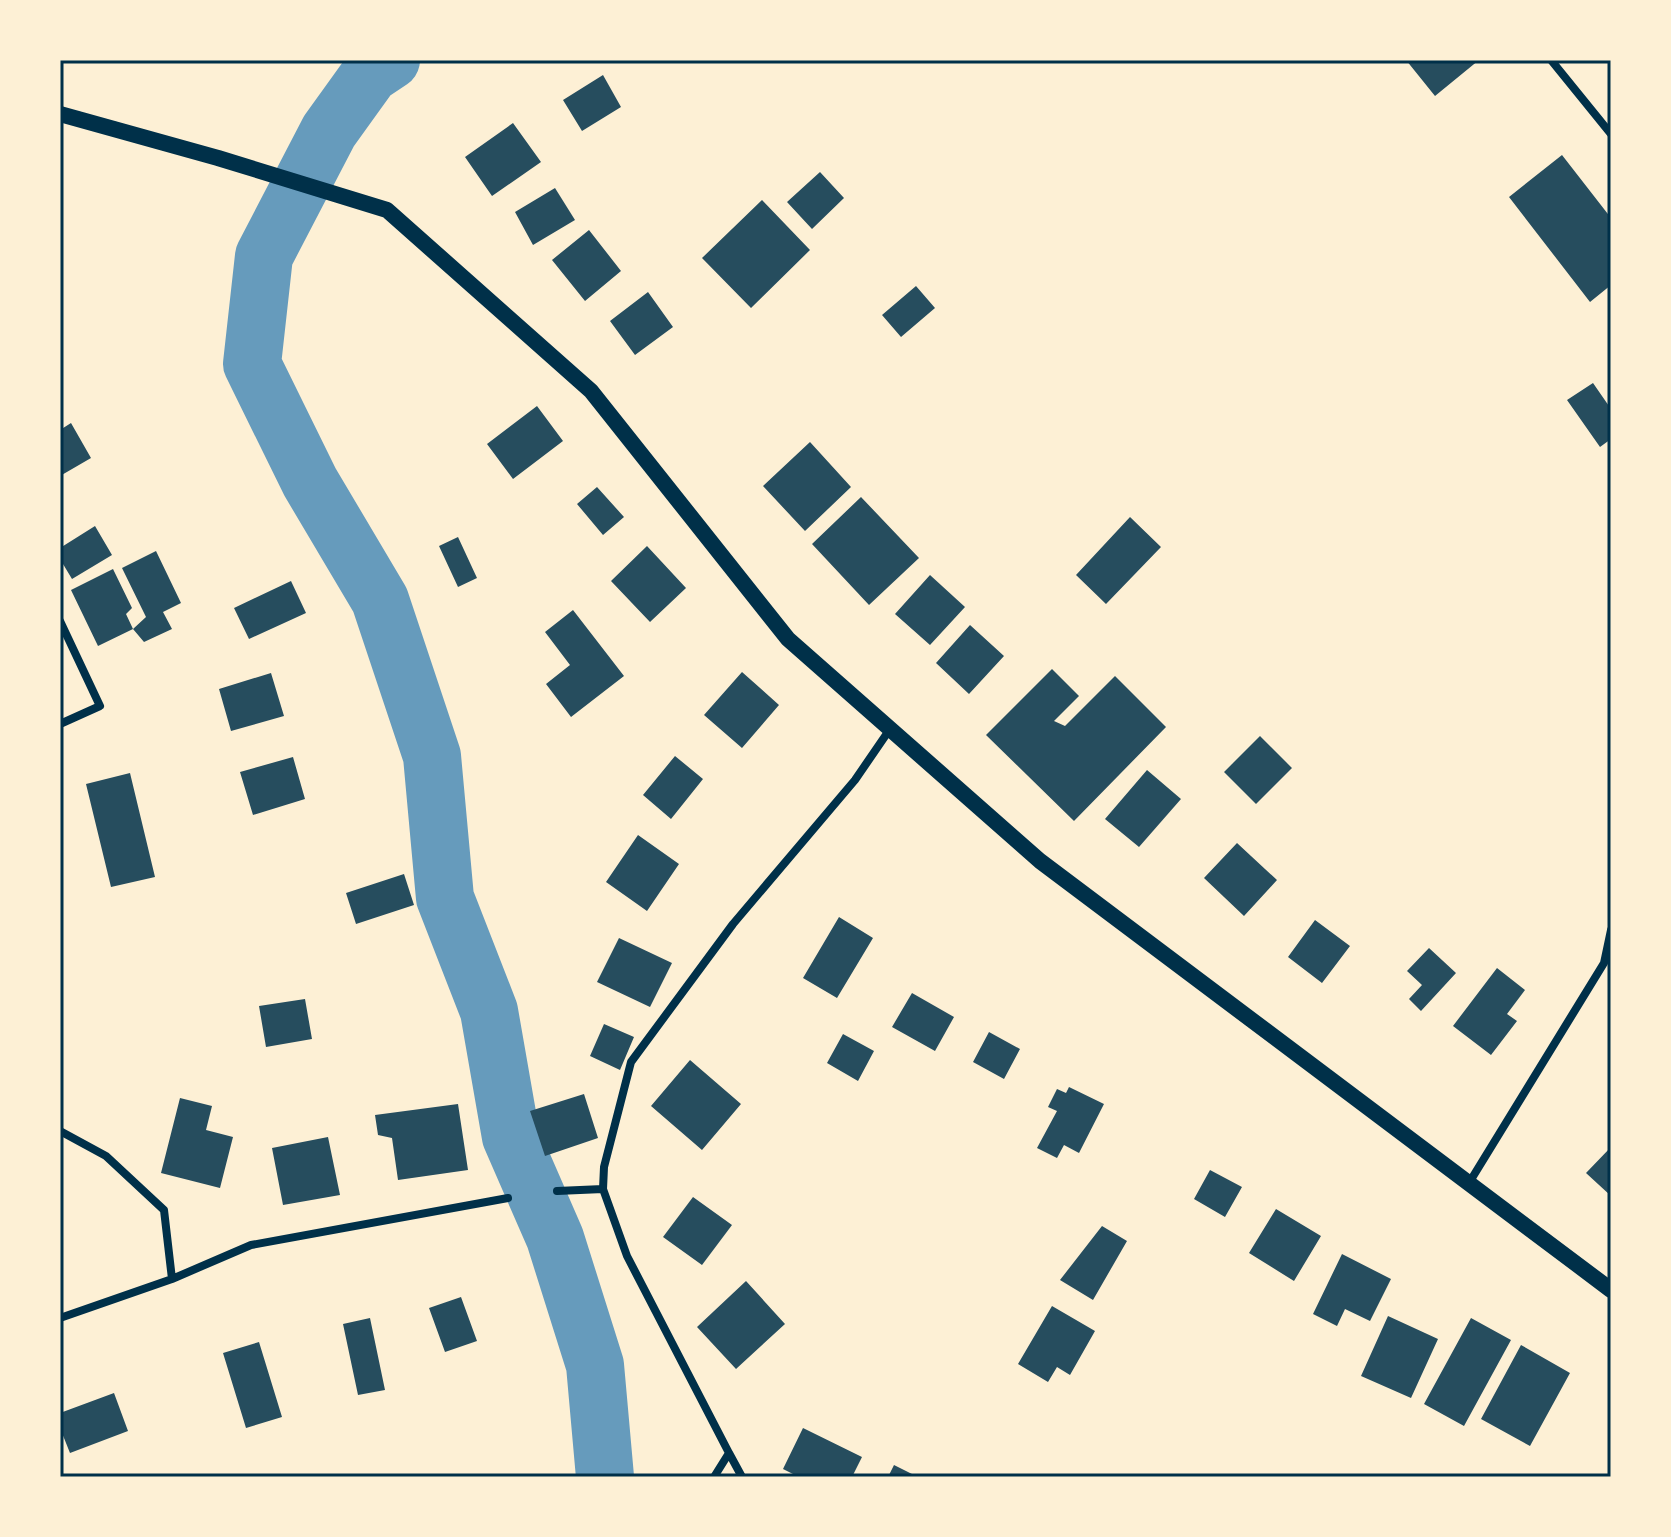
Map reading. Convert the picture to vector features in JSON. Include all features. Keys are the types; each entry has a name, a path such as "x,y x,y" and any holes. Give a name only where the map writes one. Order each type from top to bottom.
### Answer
{"main road":[{"path":"60,114 387,210 591,391 788,639 1040,861 1611,1290"}],"street":[{"path":"1551,60 1611,134"},
{"path":"60,621 100,706 60,724"},
{"path":"742,1477 627,1256 603,1189 604,1167 631,1062 733,924 855,780 890,728"},
{"path":"1469,1183 1604,963 1611,930"},
{"path":"60,1131 106,1156 164,1210 172,1279"},
{"path":"557,1191 603,1189"},
{"path":"60,1318 172,1279 251,1245 508,1198"},
{"path":"714,1477 729,1453"}],"building":[{"path":"1406,60 1479,60 1435,96"},
{"path":"603,75 621,107 582,131 563,100"},
{"path":"513,123 541,162 492,196 465,157"},
{"path":"1562,155 1611,218 1611,285 1590,302 1509,197"},
{"path":"820,172 844,198 812,229 787,202"},
{"path":"555,188 575,220 533,245 515,212"},
{"path":"762,200 810,250 751,308 702,258"},
{"path":"589,230 621,271 585,301 552,260"},
{"path":"916,286 935,308 901,337 882,315"},
{"path":"648,292 673,327 635,355 610,321"},
{"path":"1593,383 1611,409 1611,439 1600,447 1567,400"},
{"path":"537,406 563,441 513,479 487,444"},
{"path":"71,423 91,458 60,476 60,430"},
{"path":"810,442 851,487 805,531 763,486"},
{"path":"597,487 624,517 603,535 577,504"},
{"path":"861,497 919,558 869,605 812,544"},
{"path":"1130,517 1161,547 1106,604 1076,575"},
{"path":"95,526 112,555 72,579 60,559 60,548"},
{"path":"458,537 477,578 458,587 439,546"},
{"path":"647,546 686,588 650,622 611,581"},
{"path":"156,551 181,603 163,612 172,629 144,642 133,629 146,617 122,568"},
{"path":"113,569 132,608 126,614 133,629 98,646 71,590"},
{"path":"930,575 965,607 930,645 895,614"},
{"path":"291,581 306,613 249,639 234,608"},
{"path":"573,610 624,676 571,717 546,684 570,665 545,632"},
{"path":"970,625 1004,656 969,694 936,663"},
{"path":"1052,669 1079,696 1054,721 1065,726 1115,676 1166,727 1074,821 986,735"},
{"path":"742,672 779,705 742,748 704,715"},
{"path":"271,673 284,716 231,731 219,689"},
{"path":"1260,736 1292,768 1256,804 1224,772"},
{"path":"675,756 703,779 671,819 643,795"},
{"path":"293,757 305,799 253,815 240,772"},
{"path":"1147,770 1181,799 1139,847 1105,819"},
{"path":"130,773 155,877 111,887 86,784"},
{"path":"638,835 679,864 647,911 606,882"},
{"path":"1237,843 1277,880 1244,916 1204,878"},
{"path":"404,874 414,905 356,924 346,893"},
{"path":"839,917 873,938 837,998 803,978"},
{"path":"1315,920 1350,946 1322,983 1288,957"},
{"path":"619,938 672,963 650,1007 597,982"},
{"path":"1429,948 1456,973 1421,1011 1409,999 1422,985 1407,971"},
{"path":"1497,968 1525,990 1507,1014 1517,1021 1491,1055 1453,1026"},
{"path":"912,993 954,1017 935,1051 892,1027"},
{"path":"305,999 312,1039 266,1047 259,1006"},
{"path":"604,1024 634,1037 620,1070 590,1056"},
{"path":"989,1032 1020,1049 1004,1079 973,1062"},
{"path":"843,1034 874,1051 858,1081 827,1063"},
{"path":"690,1060 741,1104 702,1150 651,1106"},
{"path":"1069,1087 1104,1104 1079,1153 1064,1145 1057,1158 1037,1148 1057,1111 1048,1107 1057,1089 1066,1093"},
{"path":"584,1094 598,1138 545,1156 530,1111"},
{"path":"180,1098 212,1106 206,1130 233,1137 220,1188 161,1173"},
{"path":"458,1104 468,1170 398,1180 392,1138 378,1135 375,1115"},
{"path":"328,1137 340,1195 283,1205 272,1148"},
{"path":"1611,1147 1611,1196 1586,1173"},
{"path":"1210,1170 1242,1187 1225,1217 1194,1199"},
{"path":"693,1197 732,1225 702,1265 663,1237"},
{"path":"1276,1209 1321,1236 1294,1281 1249,1253"},
{"path":"1102,1226 1127,1241 1093,1300 1060,1280"},
{"path":"1342,1254 1391,1279 1370,1321 1345,1309 1337,1326 1313,1314"},
{"path":"746,1281 785,1324 736,1369 697,1327"},
{"path":"461,1297 477,1341 445,1352 429,1308"},
{"path":"1052,1306 1095,1331 1070,1375 1057,1367 1048,1382 1018,1364"},
{"path":"1388,1316 1438,1339 1411,1398 1361,1376"},
{"path":"370,1318 385,1390 358,1395 343,1324"},
{"path":"1471,1318 1511,1340 1464,1426 1424,1404"},
{"path":"259,1342 282,1417 246,1428 223,1353"},
{"path":"1521,1345 1570,1373 1530,1446 1481,1419"},
{"path":"114,1393 128,1431 70,1453 60,1428 60,1413"},
{"path":"803,1428 862,1457 852,1477 799,1477 783,1469"},
{"path":"894,1465 918,1477 888,1477"}],"waterway":[{"path":"391,60 370,74 329,131 264,256 252,364 310,482 380,600 432,756 445,898 489,1011 511,1137 555,1238 595,1365 605,1477"}]}
